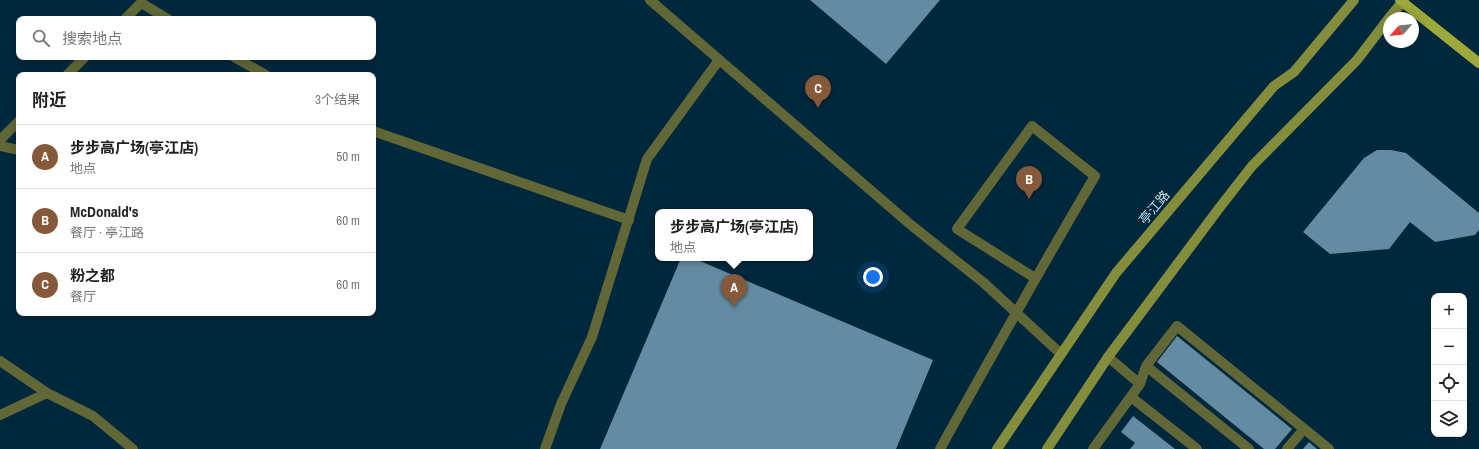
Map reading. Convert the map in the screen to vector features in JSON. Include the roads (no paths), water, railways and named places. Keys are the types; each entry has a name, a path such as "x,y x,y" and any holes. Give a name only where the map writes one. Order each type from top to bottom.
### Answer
{"main road":[{"name":"亭江路","path":"997,449 1116,273 1274,86 1294,72 1354,0"},
{"path":"1394,12 1402,1 1479,63"},
{"path":"1047,449 1108,357 1252,166 1357,60 1383,26"}],"street":[{"path":"650,0 911,225 984,283 1061,354"},
{"path":"127,16 139,2 163,16"},
{"path":"70,72 82,60"},
{"path":"239,60 261,72"},
{"path":"545,449 561,404 592,337 647,159 719,60"},
{"path":"0,140 16,124"},
{"path":"940,449 1035,278 1095,176 1032,126 957,229 1035,278"},
{"path":"376,132 629,220"},
{"path":"0,146 16,149"},
{"path":"1093,449 1140,384 1146,366 1177,326 1329,449"},
{"path":"1108,357 1140,384"},
{"path":"0,361 47,393 93,416 133,449"},
{"path":"1146,366 1249,449"},
{"path":"0,415 47,393"},
{"path":"1131,397 1197,449"},
{"path":"1287,449 1304,429"}],"place":[{"name":"粉之都","path":"818,108"},
{"name":"McDonald's","path":"1029,199"},
{"name":"步步高广场(亭江店)","path":"734,307"}]}
